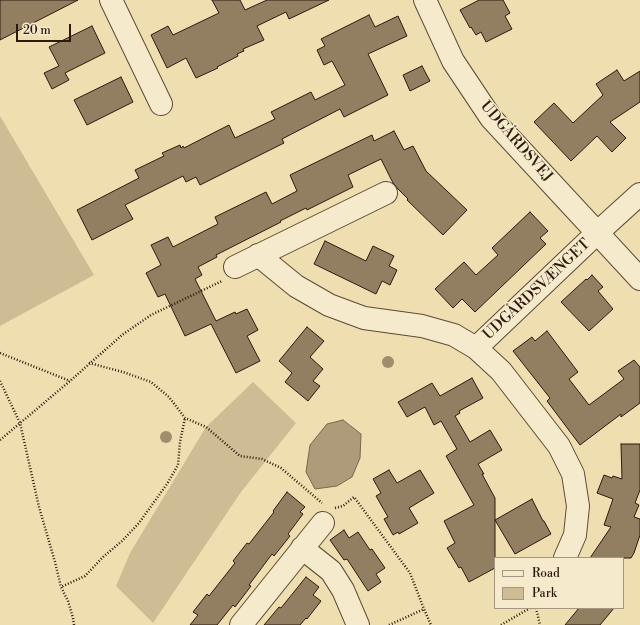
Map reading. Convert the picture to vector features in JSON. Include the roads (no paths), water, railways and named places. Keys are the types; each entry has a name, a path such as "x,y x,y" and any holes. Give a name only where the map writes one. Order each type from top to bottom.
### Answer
{"street":[{"path":"111,0 161,104"},
{"name":"UDGÅRDSVEJ","path":"425,0 454,61 491,118 640,279"},
{"path":"235,267 386,192"},
{"path":"597,233 640,194"},
{"name":"UDGÅRDSVÆNGET","path":"476,348 597,233"},
{"name":"UDGÅRDSVÆNGET","path":"258,255 296,286 329,305 364,318 422,326 454,335 476,348 501,371 559,446 573,474 578,506 575,535 565,557"},
{"path":"241,625 302,548 326,512"},
{"path":"302,548 332,571 343,590 358,625"}]}
